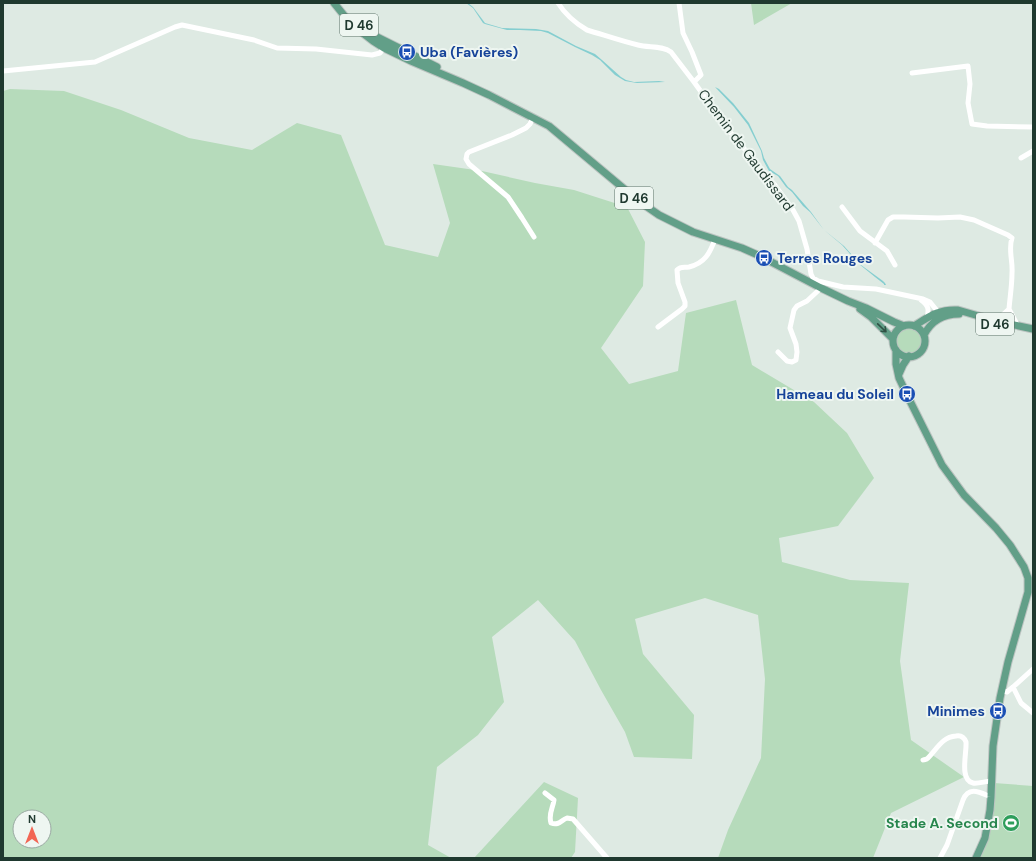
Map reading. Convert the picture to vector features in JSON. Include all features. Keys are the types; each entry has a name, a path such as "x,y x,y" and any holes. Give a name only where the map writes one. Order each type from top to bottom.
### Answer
{"main road":[{"name":"D 46","path":"334,3 386,45 430,64 463,83 533,117 556,131 607,175 659,215 683,227 760,256 821,288 904,326"},
{"name":"D 46","path":"848,301 871,317 893,339"},
{"name":"D 46","path":"914,326 938,312 958,310 1033,330"},
{"name":"D 46","path":"934,322 946,316 958,314 1003,326 1033,330"},
{"path":"924,335 934,322"},
{"path":"896,350 902,355 909,356 914,356 921,351 925,343 924,335 920,329 911,325 904,326 896,331 893,339 896,350 896,364 907,394 942,465 964,495 1001,534 1018,557 1026,571 1028,582 1028,592 1008,662 1002,691 993,746 991,798 986,833 976,858"},
{"path":"899,374 909,356"}],"street":[{"path":"558,3 572,19 587,30 645,47 658,47 668,50 694,82 701,75 683,33 679,3"},
{"path":"3,71 95,62 182,25 254,40 277,48 316,49 372,55 380,53 386,45"},
{"path":"912,73 968,66 970,84 968,102 972,124 987,126 1033,127"},
{"name":"Chemin de Gaudissard","path":"694,82 731,133 774,184 793,210 799,221 807,249 810,274 813,278 818,281 843,287 876,290 916,298"},
{"path":"533,117 530,124 526,128 469,152 466,159 469,164 508,197 534,237"},
{"path":"1021,158 1033,151"},
{"path":"842,207 860,231 886,251 894,265"},
{"path":"875,243 888,220 904,217 960,217 974,220 1008,235 1012,238 1010,242 1012,273 1009,309 1018,326"},
{"path":"658,327 685,306 678,283 677,270 680,268 689,267 702,261 710,251 715,239"},
{"path":"778,352 790,362 796,360 796,344 790,328 794,310 797,306 810,299 821,288"},
{"path":"916,298 930,302 938,312 934,322"},
{"path":"916,298 928,306 929,310 927,319"},
{"path":"996,321 1009,309"},
{"path":"1002,691 1007,692 1033,669"},
{"path":"1013,687 1022,703 1033,712"},
{"path":"923,760 927,759 947,738 962,736 967,744 964,770 967,779 973,783 992,782"},
{"path":"940,858 948,845 965,794 972,791 977,791 991,798"},
{"path":"545,794 554,800 550,813 551,823 558,824 565,818 572,818 607,858"}],"green space":[{"path":"751,3 792,3 754,25"},
{"path":"10,89 64,91 121,110 189,138 252,150 297,123 341,135 385,245 438,257 450,223 433,164 482,171 574,190 627,207 645,242 643,286 601,348 629,384 678,371 686,313 736,300 752,365 814,402 847,433 874,478 838,526 779,538 782,562 850,580 909,583 900,661 911,740 964,777 891,813 873,858 718,858 728,830 761,758 765,679 758,615 705,598 635,619 643,654 694,715 692,759 634,757 625,732 575,641 538,600 492,637 504,702 478,735 437,767 428,845 451,858 3,858 3,91"},
{"path":"909,328 918,332 922,341 918,350 909,354 900,350 896,341 900,332"},
{"path":"544,782 578,798 575,852 571,858 474,858"},
{"name":"Stade A. Second","path":"994,783 1033,786 1033,858 978,858"}],"water":[{"path":"466,3 473,7 485,23 502,28 536,29 548,31 595,54 626,80 634,82 665,82 637,83 625,81 615,75 600,60 592,55 548,33 541,31 507,30 485,24 473,8"},
{"path":"715,87 733,103 749,123 770,169 780,176 811,212 824,230 778,176 769,171 748,125 734,107"},
{"path":"824,230 844,246 861,265 883,281 886,285 884,285 859,264 842,245"}],"place":[{"name":"Uba (Favières)","path":"407,52"},
{"name":"Terres Rouges","path":"764,258"},
{"name":"Hameau du Soleil","path":"907,394"},
{"name":"Minimes","path":"998,711"},
{"name":"Stade A. Second","path":"1011,823"}]}
